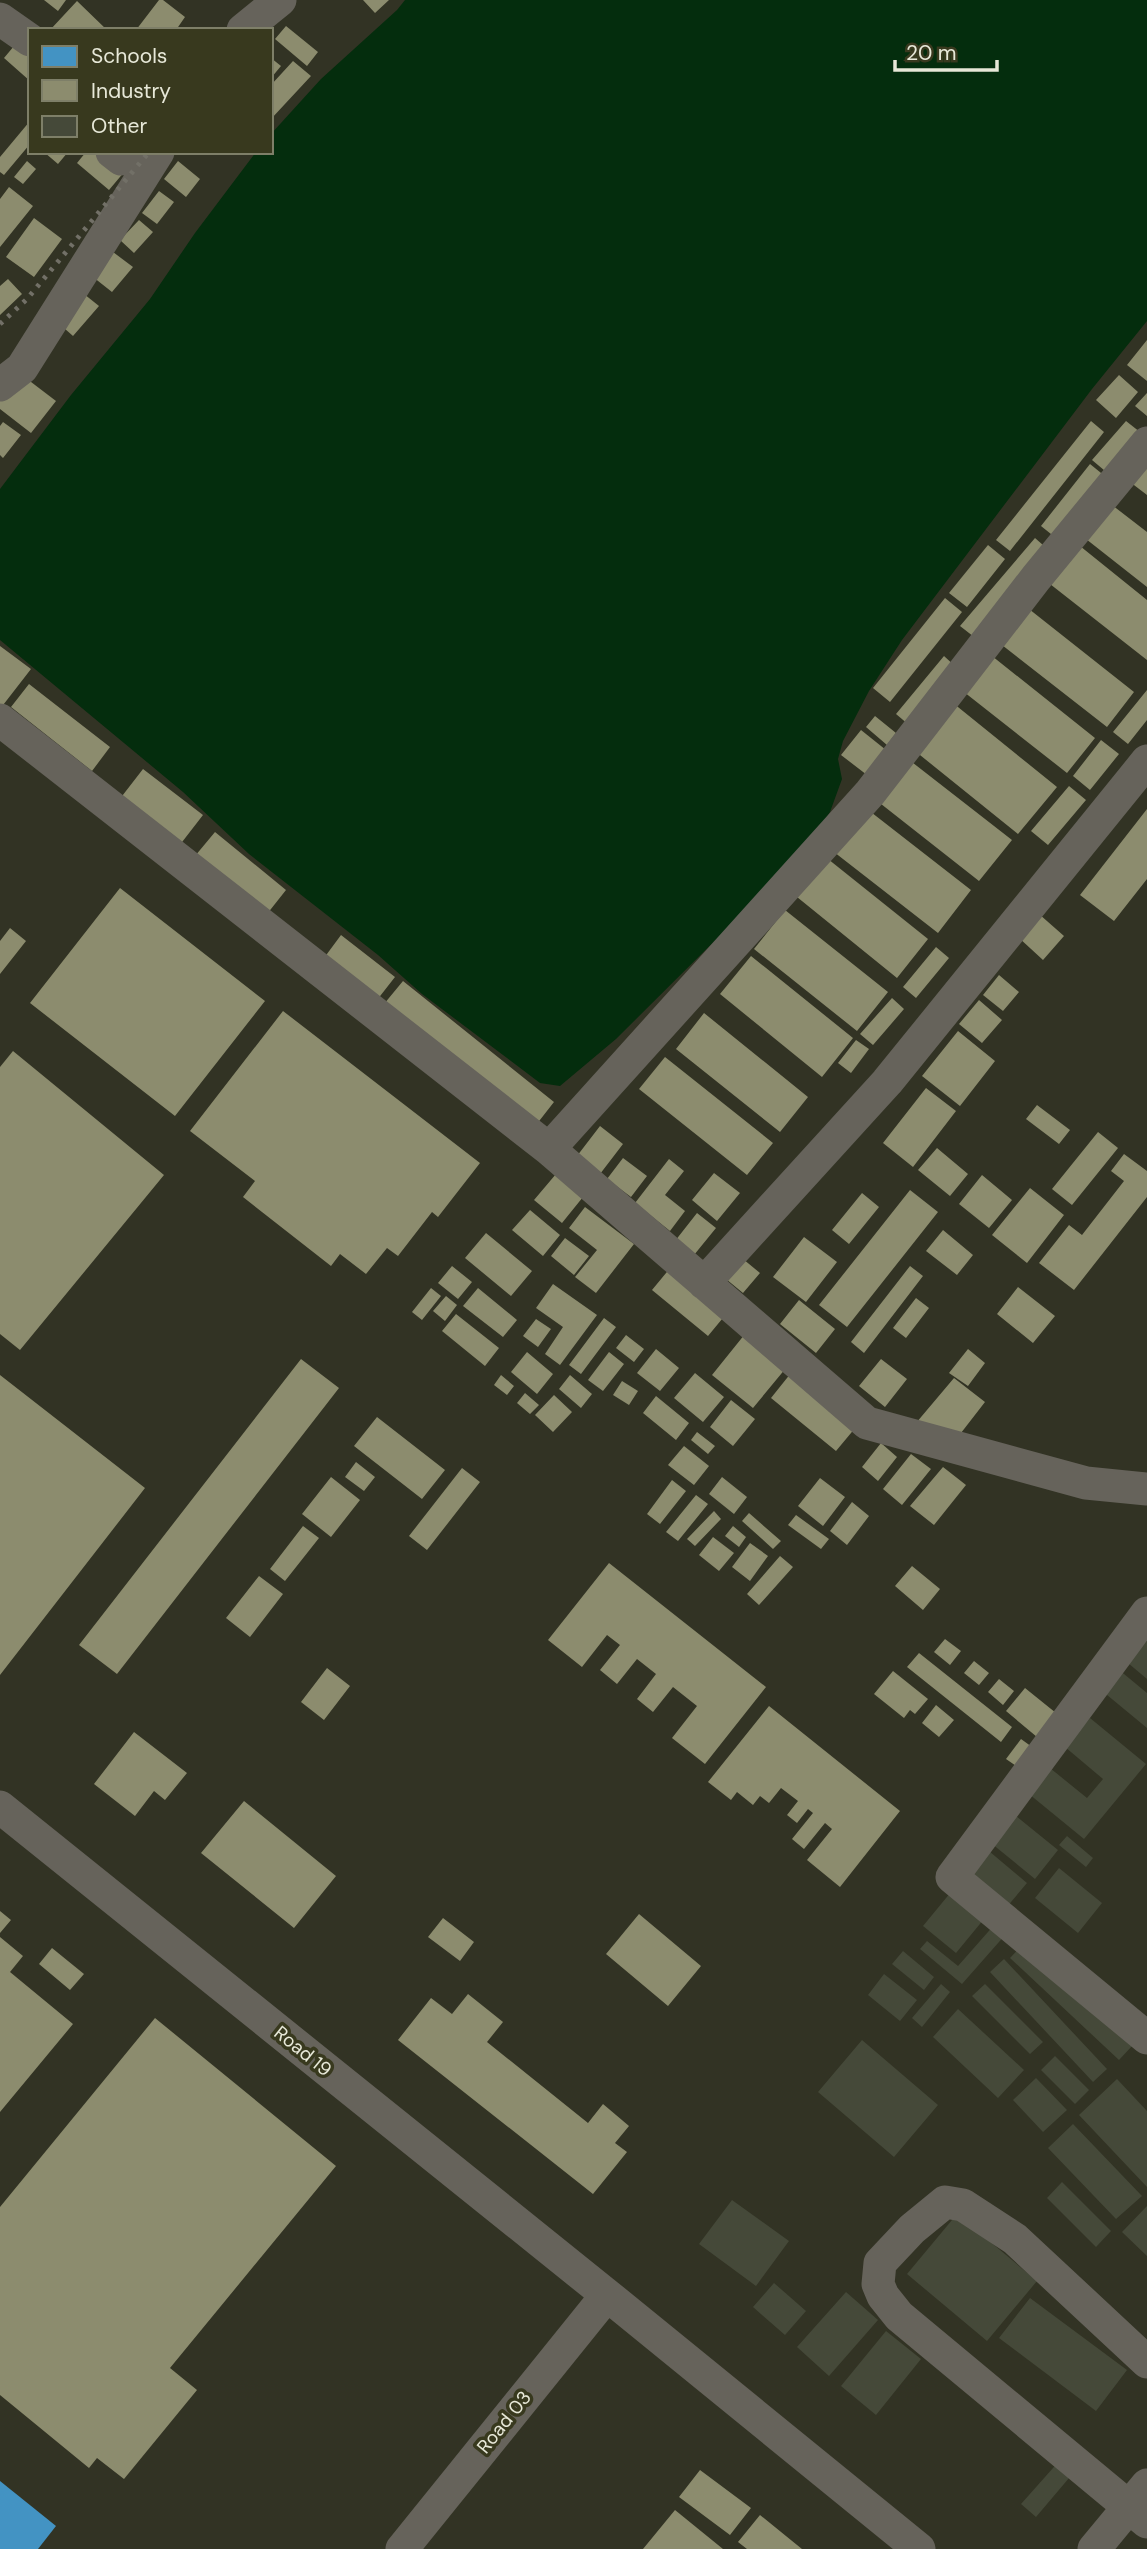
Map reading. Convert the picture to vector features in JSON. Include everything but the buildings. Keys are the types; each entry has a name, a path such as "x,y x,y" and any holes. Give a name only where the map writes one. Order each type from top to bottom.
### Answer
{"street":[{"path":"245,28 280,0"},
{"path":"0,19 28,39"},
{"path":"0,385 22,368 157,154"},
{"path":"549,1149 870,793 1035,578 1147,443"},
{"path":"0,720 549,1149 867,1423 1086,1483 1147,1489"},
{"path":"704,1283 887,1082 1147,761"},
{"path":"1147,1614 952,1877 1147,2038"},
{"name":"Road 19","path":"0,1807 919,2549"},
{"path":"1094,2549 1141,2505 899,2316 883,2296 878,2284 880,2263 912,2229 945,2202 963,2205 1015,2239 1147,2362"},
{"name":"Road 03","path":"402,2549 607,2295"}],"shaded area":[{"path":"405,0 1147,0 1147,321 1092,389 902,640 869,691 843,741 838,759 842,779 830,812 801,855 616,1039 560,1086 540,1083 422,994 378,955 249,854 183,792 0,640 0,489 71,395 150,299 254,154 273,154 273,132 321,79"}],"railway":[{"path":"0,324 27,299 147,154"}]}
